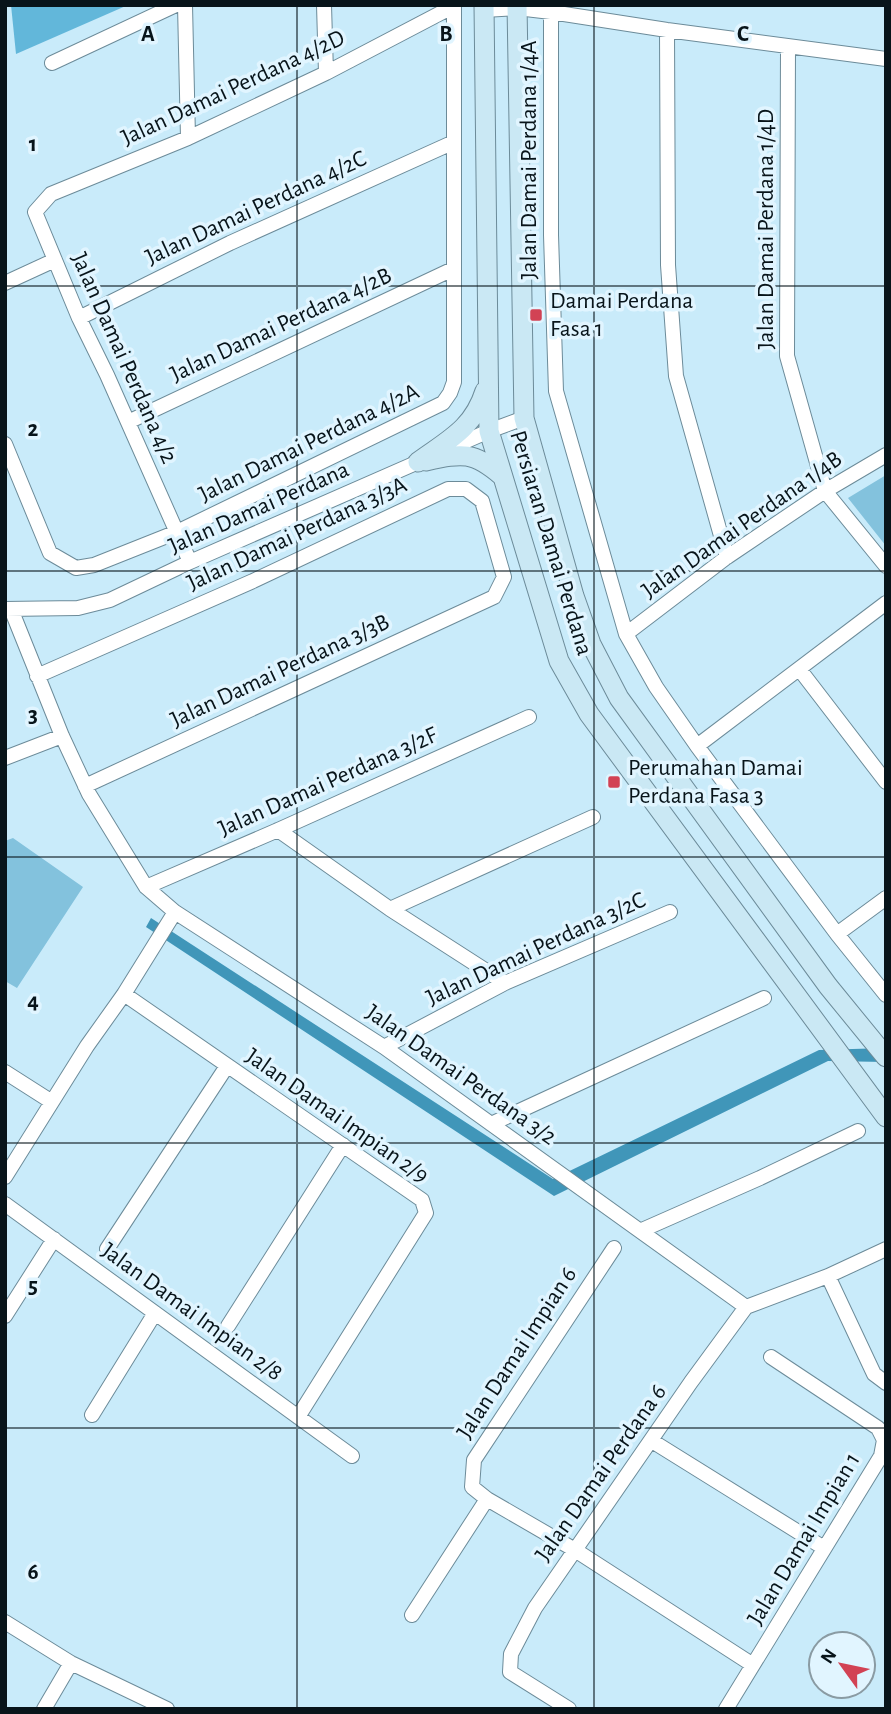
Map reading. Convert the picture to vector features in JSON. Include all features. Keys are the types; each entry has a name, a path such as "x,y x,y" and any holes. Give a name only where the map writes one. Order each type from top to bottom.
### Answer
{"main road":[{"name":"Persiaran Damai Perdana","path":"484,7 489,431 559,661 589,714 886,1117"},
{"name":"Persiaran Damai Perdana","path":"517,7 524,418 574,596 591,644 619,698 828,986 886,1057"},
{"path":"418,463 466,426 476,414 488,381"},
{"path":"418,463 463,454 487,463 502,476"}],"street":[{"path":"52,63 176,5"},
{"path":"185,5 188,138"},
{"path":"324,5 326,73"},
{"name":"Jalan Damai Perdana 4/2D","path":"35,212 51,194 188,138 326,73 454,6"},
{"name":"Jalan Damai Perdana 4/2A","path":"5,444 50,553 76,568 94,565 177,532 443,402 454,382 454,6"},
{"path":"484,7 517,7 886,59"},
{"name":"Jalan Damai Perdana 1/4A","path":"551,12 551,235 555,391 626,634 656,687 697,746 837,934 886,995"},
{"path":"667,30 668,265 676,376 727,558"},
{"name":"Jalan Damai Perdana 1/4D","path":"789,46 787,356 825,491"},
{"name":"Jalan Damai Perdana 4/2C","path":"79,318 230,243 454,142"},
{"name":"Jalan Damai Perdana 4/2","path":"35,212 79,318 190,562"},
{"path":"5,283 55,260"},
{"name":"Jalan Damai Perdana 4/2B","path":"128,422 453,269"},
{"name":"Jalan Damai Perdana","path":"8,609 78,608 110,600 190,562 524,418"},
{"name":"Jalan Damai Perdana 1/4B","path":"626,634 727,558 825,491 886,455"},
{"name":"Jalan Damai Perdana 3/3A","path":"37,676 253,581 448,489 466,489 482,501 504,577 494,597"},
{"path":"825,491 886,566"},
{"name":"Jalan Damai Perdana 3/3B","path":"85,786 494,597"},
{"path":"697,746 886,603"},
{"name":"Jalan Damai Perdana 3/2","path":"8,609 26,643 61,736 85,786 146,887 170,919 384,1047 747,1307"},
{"path":"800,670 886,782"},
{"name":"Jalan Damai Perdana 3/2F","path":"146,887 529,717"},
{"path":"5,758 61,736"},
{"path":"390,909 593,817"},
{"path":"278,830 390,909 505,983"},
{"path":"837,934 886,898"},
{"name":"Jalan Damai Perdana 3/2C","path":"384,1047 505,983 670,912"},
{"path":"5,1177 170,919"},
{"name":"Jalan Damai Impian 2/9","path":"124,994 422,1200 426,1213 298,1417"},
{"path":"491,1124 764,998"},
{"path":"107,1249 227,1066"},
{"path":"5,1072 52,1102"},
{"path":"642,1230 858,1131"},
{"path":"228,1326 343,1145"},
{"name":"Jalan Damai Impian 2/8","path":"5,1204 352,1456"},
{"path":"5,1316 54,1239"},
{"name":"Jalan Damai Impian 6","path":"487,1499 472,1487 474,1460 614,1248"},
{"path":"747,1307 828,1276 886,1249"},
{"path":"828,1276 874,1374 886,1383"},
{"name":"Jalan Damai Perdana 6","path":"569,1709 510,1672 511,1654 535,1608 691,1382 747,1307"},
{"path":"92,1415 155,1313"},
{"name":"Jalan Damai Impian 1","path":"726,1709 881,1456 884,1440 878,1428 771,1357"},
{"path":"652,1441 824,1548"},
{"path":"412,1615 487,1499 575,1550 753,1665"},
{"path":"5,1622 71,1663 167,1709"},
{"path":"44,1709 71,1663"}],"shaded area":[{"path":"11,5 128,5 16,54"},
{"path":"886,475 886,546 848,498"},
{"path":"13,838 83,887 17,988 5,981 5,841"},
{"path":"151,918 553,1179 819,1050 886,1048 886,1062 828,1061 554,1196 146,927"}],"place":[{"name":"Damai Perdana Fasa 1","path":"536,315"},
{"name":"Perumahan Damai Perdana Fasa 3","path":"614,782"}]}
